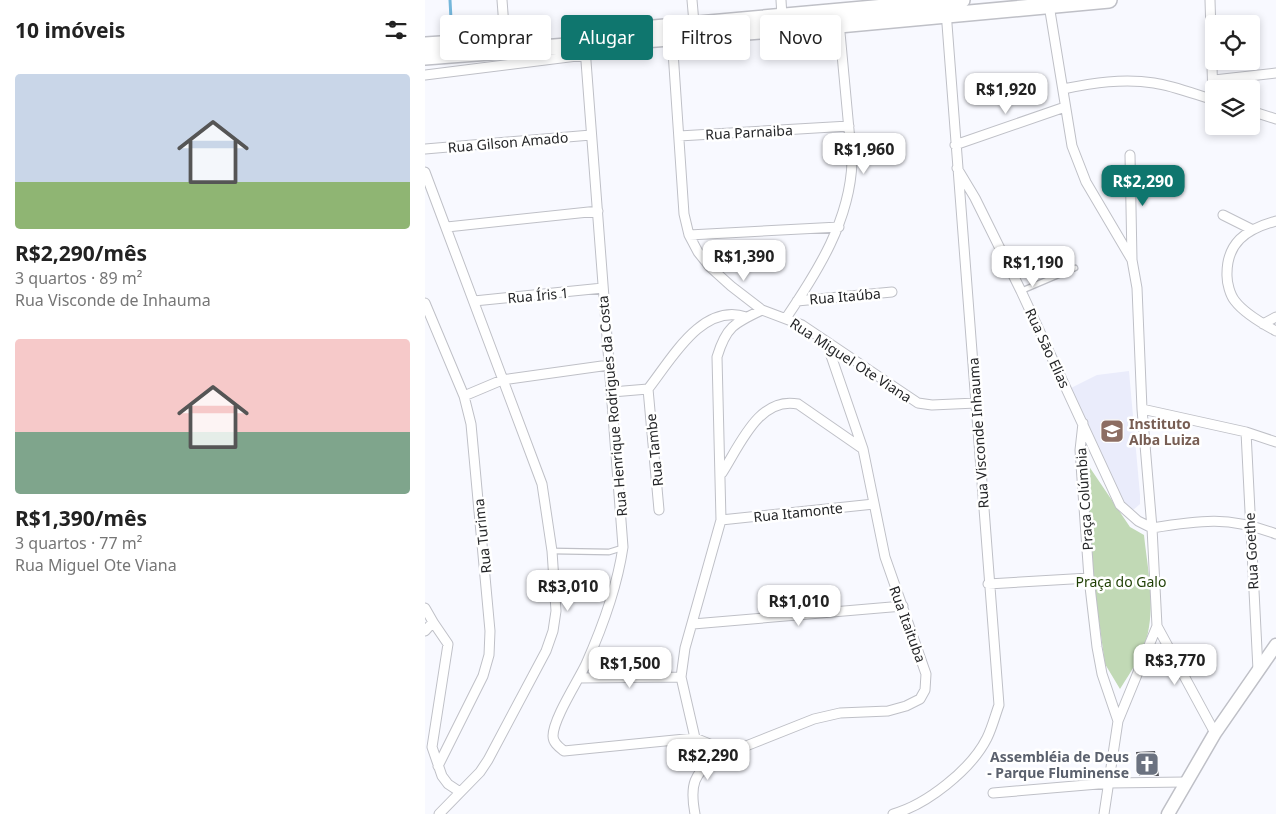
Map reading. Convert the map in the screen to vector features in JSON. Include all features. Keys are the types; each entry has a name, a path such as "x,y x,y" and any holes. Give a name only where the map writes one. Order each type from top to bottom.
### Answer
{"main road":[{"path":"841,17 883,4 946,8 962,0"},
{"path":"841,18 946,8 1049,5 1109,0"},
{"path":"425,45 440,44"},
{"path":"425,56 561,47"},
{"path":"1168,814 1215,733 1276,645"}],"street":[{"path":"502,0 503,15"},
{"path":"692,0 694,15"},
{"path":"781,0 782,15"},
{"path":"1211,0 1214,80 1276,74"},
{"path":"1049,5 1072,146 1086,182 1132,260"},
{"name":"Rua Visconde Inhauma","path":"893,814 906,810 927,799 973,758 987,738 999,705 988,584 946,8"},
{"path":"786,318 839,226 851,185 852,162 841,40"},
{"path":"425,75 561,50"},
{"name":"Rua Henrique Rodrigues da Costa","path":"586,60 623,547 619,575 610,606 579,678 556,723 553,737 556,745 564,751 695,738"},
{"name":"Rua Miguel Ote Viana","path":"674,60 684,214 689,235 710,267 762,310 802,325 827,344 918,403 932,405 976,403"},
{"path":"1063,89 1105,81 1127,81 1155,83 1205,98"},
{"path":"955,145 1065,107"},
{"path":"1260,114 1276,119"},
{"name":"Rua Parnaiba","path":"679,136 849,126"},
{"name":"Rua Gilson Amado","path":"425,149 591,135"},
{"path":"1104,814 1119,721 1157,626 1152,528 1142,409 1137,288 1132,260 1130,155"},
{"name":"Rua Sāo Elias","path":"957,168 975,198 1021,291 1083,423"},
{"path":"425,172 447,227 502,380 529,444 542,484 552,551 556,611 553,632 546,651 488,760 480,772 439,814"},
{"path":"447,227 597,211"},
{"path":"1223,215 1251,229"},
{"path":"1276,221 1251,229 1235,243 1227,261 1227,283 1235,301 1263,324 1276,331"},
{"path":"689,235 839,226"},
{"name":"Rua Íris 1","path":"474,301 603,288"},
{"name":"Rua Itaúba","path":"797,301 893,292"},
{"name":"Rua Turima","path":"425,303 464,396 471,424 487,587 489,655 483,676 438,766"},
{"path":"695,738 681,677 685,648 721,520 722,473 717,357 723,339 731,326 762,310"},
{"path":"612,392 648,389 703,324 728,314 747,317"},
{"path":"1263,324 1276,317"},
{"name":"Rua Itaituba","path":"695,738 722,749 746,746 814,719 840,713 888,711 920,699 925,690 926,674 885,557 863,449 827,344"},
{"path":"464,396 502,380 609,365"},
{"name":"Rua Tambe","path":"648,389 659,510"},
{"path":"722,473 766,409 776,404 787,402 798,404 863,449"},
{"path":"1142,409 1247,432 1276,442"},
{"name":"Praça Colúmbia","path":"1083,423 1120,505 1138,521 1152,528"},
{"name":"Praça Colúmbia","path":"1083,423 1080,450 1089,578 1102,674 1119,721"},
{"name":"Rua Goethe","path":"1247,432 1258,670"},
{"name":"Rua Itamonte","path":"721,520 874,504"},
{"path":"1152,528 1204,521 1250,524 1276,534"},
{"path":"988,584 1089,578"},
{"path":"693,624 903,606"},
{"path":"425,608 447,644 432,747 438,766 448,784 460,792"},
{"path":"425,631 433,622"},
{"path":"1157,626 1215,733"},
{"path":"579,678 681,677"},
{"path":"695,814 691,788 696,777 722,749"},
{"path":"993,793 1110,783 1185,782"}],"lane":[{"path":"1021,291 1075,268"},
{"path":"552,551 609,552 623,547"}],"shaded area":[{"name":"Instituto Alba Luiza","path":"1129,371 1140,495 1140,504 1133,510 1123,506 1071,388 1097,375"}],"green space":[{"name":"Praça do Galo","path":"1082,456 1130,527 1144,535 1151,604 1149,627 1142,652 1120,689 1105,664 1095,593"}],"building":[{"name":"Assembléia de Deus - Parque Fluminense","path":"1155,751 1159,776 1139,776 1136,752"}],"waterway":[{"path":"450,0 451,15"}],"place":[{"name":"Instituto Alba Luiza","path":"1112,431"},
{"name":"Assembléia de Deus - Parque Fluminense","path":"1147,764"}]}
